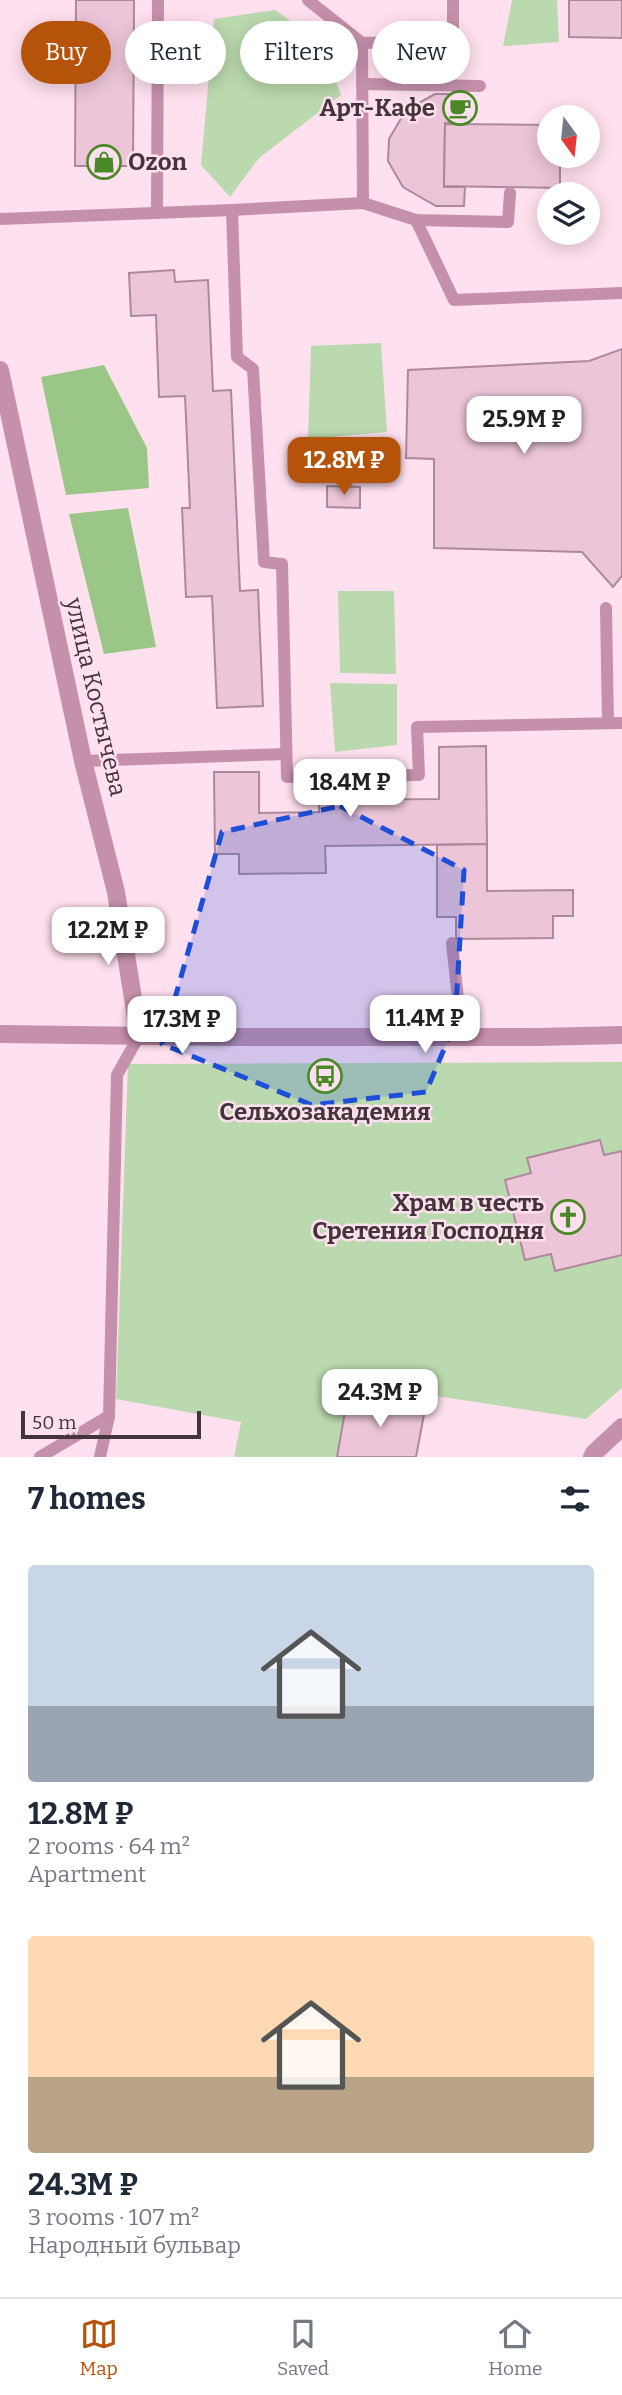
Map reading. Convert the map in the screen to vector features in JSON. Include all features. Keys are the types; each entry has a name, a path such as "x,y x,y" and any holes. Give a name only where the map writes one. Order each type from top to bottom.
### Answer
{"street":[{"name":"улица Костычева","path":"0,370 83,761 116,892 139,1036"},
{"path":"0,1034 622,1035"},
{"path":"592,1457 622,1427"}],"lane":[{"path":"158,213 159,0"},
{"path":"307,0 362,43 453,41 453,0"},
{"path":"362,43 363,203"},
{"path":"362,84 480,86"},
{"path":"0,219 232,211 363,203 416,220 508,222 510,193"},
{"path":"232,211 237,357 253,369 264,562 282,565 287,777 419,775 416,727 622,723"},
{"path":"416,220 454,300 622,293"},
{"path":"606,608 608,723"},
{"path":"83,761 286,754"},
{"path":"452,943 462,1036"},
{"path":"100,1457 109,1416 117,1075 139,1036"},
{"path":"40,1457 109,1416"}],"highlighted area":[{"path":"340,806 464,870 455,1023 426,1092 312,1105 162,1044 222,832"}],"green space":[{"path":"512,0 557,0 559,42 503,46"},
{"path":"275,10 291,21 240,21 240,84 337,84 341,95 259,158 230,197 201,165 208,84 226,84 226,21 214,19"},
{"path":"381,343 387,432 308,439 311,346"},
{"path":"104,365 147,448 149,488 66,495 41,377"},
{"path":"128,508 156,647 104,654 69,514"},
{"path":"338,591 394,591 396,674 340,673"},
{"path":"330,683 397,684 397,745 335,752"},
{"path":"622,1062 622,1388 586,1419 351,1383 339,1457 234,1457 241,1422 116,1399 128,1064"}],"building":[{"path":"76,0 134,0 134,21 125,21 125,84 133,84 133,166 75,166 75,84 111,84 111,21 76,21"},
{"path":"569,0 622,0 622,38 569,37"},
{"path":"435,94 468,94 467,123 445,123 444,187 465,187 464,206 436,206 403,187 388,161 389,139 406,110"},
{"path":"445,124 537,125 537,168 560,168 560,182 537,182 537,188 444,186"},
{"path":"174,270 175,282 208,280 213,391 231,390 240,591 258,590 263,706 217,708 212,596 186,597 182,508 190,508 185,396 159,397 156,315 131,316 129,273"},
{"path":"622,349 622,576 613,587 582,552 434,548 434,459 406,458 408,370 589,361"},
{"path":"327,486 360,487 360,508 327,507"},
{"path":"486,746 487,844 325,846 326,873 239,874 239,854 215,854 214,772 259,772 259,813 319,812 319,800 439,799 439,747"},
{"path":"487,844 487,891 573,890 573,916 553,916 553,938 456,939 456,917 437,917 437,845"},
{"name":"Храм в честь Сретения Господня","path":"600,1140 604,1155 622,1151 622,1255 555,1271 551,1254 525,1260 505,1180 531,1173 527,1158"},
{"path":"348,1394 425,1409 416,1457 337,1457"}],"place":[{"name":"Арт-Кафе","path":"460,108"},
{"name":"Ozon","path":"104,162"},
{"name":"Сельхозакадемия","path":"325,1076"},
{"name":"Храм в честь Сретения Господня","path":"568,1217"}]}
